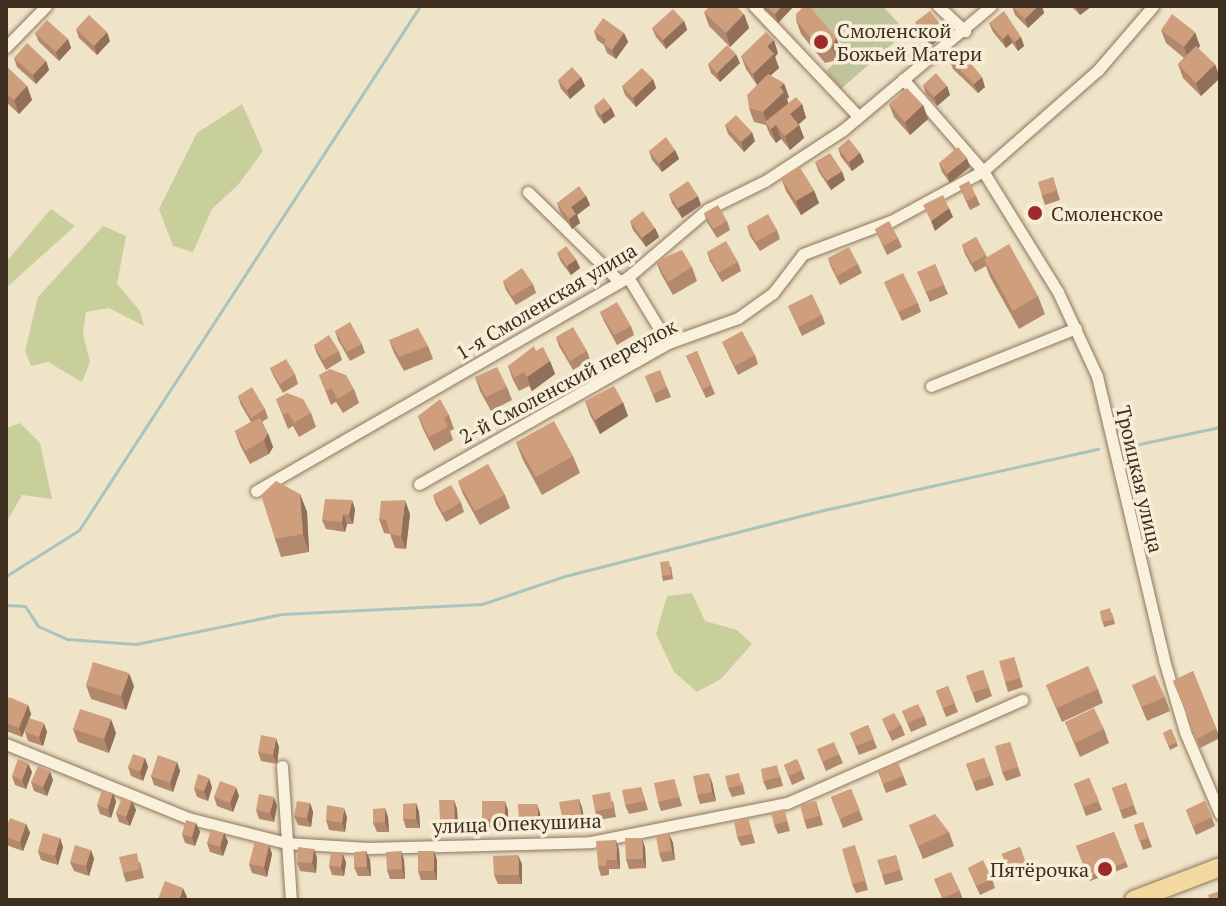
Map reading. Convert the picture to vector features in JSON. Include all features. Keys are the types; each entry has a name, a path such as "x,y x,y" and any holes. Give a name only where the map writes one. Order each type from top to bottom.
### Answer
{"main road":[{"path":"1134,900 1220,867"}],"street":[{"path":"6,47 46,6"},
{"path":"754,6 858,116"},
{"path":"938,6 965,31"},
{"name":"1-я Смоленская улица","path":"256,491 624,279 708,209 777,174 858,116 965,31 991,6"},
{"name":"2-й Смоленский переулок","path":"419,484 668,343 738,318 773,293 803,254 891,221 983,171 1098,70 1153,6"},
{"name":"Троицкая улица","path":"903,79 983,171 1076,328 1097,376 1185,732 1220,814"},
{"path":"528,192 624,279 668,343"},
{"path":"931,386 1076,328"},
{"name":"улица Опекушина","path":"6,744 188,818 286,843 368,848 591,842 787,803 1022,700"},
{"path":"282,766 291,900"}],"green space":[{"path":"809,6 883,6 906,32 841,89 826,71 848,51"},
{"path":"242,104 263,151 238,185 212,209 193,252 173,246 159,209 197,133"},
{"path":"51,209 75,226 6,288 6,262"},
{"path":"103,226 126,236 117,284 140,311 144,326 109,308 86,312 83,334 90,362 82,382 48,362 31,366 25,351 38,297"},
{"path":"20,423 40,443 52,499 22,495 6,523 6,428"},
{"path":"692,593 705,621 737,630 752,644 721,679 697,692 674,672 656,634 667,596"}],"building":[{"path":"710,6 736,6 744,14 726,33 704,12"},
{"path":"766,6 782,6 775,14"},
{"path":"804,6 811,8 836,37 832,47 820,50 796,20 796,14"},
{"path":"1012,6 1038,6 1025,19"},
{"path":"673,9 684,21 663,40 652,28"},
{"path":"930,11 941,25 927,37 915,22"},
{"path":"1004,11 1021,37 1015,42 1008,34 1003,39 989,23"},
{"path":"1172,14 1195,32 1184,47 1161,30"},
{"path":"89,15 107,32 94,46 76,29"},
{"path":"603,18 624,33 612,50 604,44 606,40 594,31"},
{"path":"47,20 68,39 56,52 35,33"},
{"path":"766,32 774,40 767,46 774,54 753,74 741,56"},
{"path":"27,43 46,61 33,75 14,58"},
{"path":"727,45 736,54 717,73 708,64"},
{"path":"1196,46 1215,64 1196,83 1178,64"},
{"path":"960,50 982,77 974,84 949,59"},
{"path":"6,66 27,86 14,100 6,93"},
{"path":"572,67 581,77 567,90 558,80"},
{"path":"642,68 653,79 633,98 622,86"},
{"path":"936,73 947,86 934,97 923,85"},
{"path":"768,74 784,83 780,87 784,92 763,112 749,108 747,95"},
{"path":"907,88 923,105 905,122 889,104"},
{"path":"796,97 802,104 790,114 799,125 785,136 776,125 771,129 765,122"},
{"path":"604,98 611,107 601,115 594,106"},
{"path":"736,115 752,132 741,142 725,125"},
{"path":"666,137 675,150 659,163 649,151"},
{"path":"849,139 860,153 849,162 838,148"},
{"path":"958,147 967,158 947,174 939,163"},
{"path":"830,153 842,171 827,181 815,162"},
{"path":"799,166 814,190 796,201 781,178"},
{"path":"1053,177 1057,190 1042,196 1038,182"},
{"path":"688,181 698,196 678,208 669,194"},
{"path":"969,181 976,196 967,201 959,186"},
{"path":"579,186 586,196 571,207 576,214 569,219 557,203"},
{"path":"943,195 949,208 931,221 923,205"},
{"path":"718,205 727,221 713,229 704,213"},
{"path":"643,211 655,228 642,238 630,221"},
{"path":"768,214 777,230 756,242 747,226"},
{"path":"889,221 898,238 884,246 875,229"},
{"path":"976,237 986,255 972,263 962,245"},
{"path":"726,241 738,262 718,273 707,252"},
{"path":"1009,244 1038,296 1013,311 984,259"},
{"path":"566,246 576,259 567,266 557,253"},
{"path":"849,247 858,264 837,276 828,258"},
{"path":"682,250 692,267 668,282 656,261"},
{"path":"935,264 944,285 926,292 917,272"},
{"path":"522,268 533,284 512,296 503,281"},
{"path":"903,273 918,303 898,312 884,282"},
{"path":"812,294 822,315 798,327 788,306"},
{"path":"617,302 631,326 614,335 600,312"},
{"path":"350,322 362,344 347,352 335,331"},
{"path":"573,327 587,351 570,361 556,337"},
{"path":"418,328 428,346 399,357 389,340"},
{"path":"742,331 755,355 735,366 722,342"},
{"path":"329,335 339,351 323,360 314,345"},
{"path":"534,346 536,351 543,347 550,361 527,377 524,372 514,378 508,366"},
{"path":"697,351 711,385 703,389 686,356"},
{"path":"286,359 295,374 280,384 270,368"},
{"path":"497,367 507,387 486,397 475,377"},
{"path":"330,369 346,375 354,389 338,399 331,388 326,391 319,375"},
{"path":"660,370 667,387 653,394 645,376"},
{"path":"614,386 623,402 595,420 585,401"},
{"path":"252,387 265,409 251,418 238,396"},
{"path":"287,393 303,399 311,413 294,423 288,413 283,415 276,399"},
{"path":"440,399 449,415 444,418 448,427 429,437 418,416"},
{"path":"260,418 268,433 264,440 245,451 235,431"},
{"path":"554,421 573,456 536,477 516,442"},
{"path":"488,464 505,495 475,511 458,481"},
{"path":"276,481 300,494 303,534 275,539 261,495"},
{"path":"451,485 461,502 443,513 433,495"},
{"path":"325,499 352,500 349,515 343,514 342,522 322,520"},
{"path":"405,500 401,536 390,534 386,520 379,519 381,501"},
{"path":"669,561 671,575 662,576 660,562"},
{"path":"1110,608 1113,620 1102,622 1100,611"},
{"path":"1014,657 1020,678 1005,682 999,661"},
{"path":"93,662 129,673 121,696 86,685"},
{"path":"1088,666 1098,689 1057,708 1046,685"},
{"path":"983,670 989,687 972,693 966,676"},
{"path":"1193,671 1216,729 1197,739 1173,681"},
{"path":"1155,675 1165,697 1142,707 1132,685"},
{"path":"948,686 955,703 943,708 936,691"},
{"path":"9,697 28,705 19,728 6,723"},
{"path":"918,704 924,716 908,723 902,711"},
{"path":"1094,708 1104,729 1075,743 1065,722"},
{"path":"80,709 111,719 104,739 73,729"},
{"path":"894,713 901,725 889,732 882,719"},
{"path":"29,718 44,723 39,737 25,732"},
{"path":"868,725 874,739 856,746 850,733"},
{"path":"1171,729 1177,742 1169,746 1163,733"},
{"path":"261,735 276,738 273,755 258,752"},
{"path":"834,742 839,754 822,762 817,749"},
{"path":"1010,742 1018,767 1002,772 995,746"},
{"path":"133,754 145,758 140,772 128,767"},
{"path":"158,755 177,762 170,783 151,776"},
{"path":"984,758 990,776 973,782 966,764"},
{"path":"18,759 28,763 22,780 12,776"},
{"path":"797,759 802,770 789,776 784,765"},
{"path":"898,763 903,776 883,784 878,771"},
{"path":"777,765 780,777 763,781 761,769"},
{"path":"38,766 50,771 43,787 31,782"},
{"path":"709,773 712,792 697,795 693,776"},
{"path":"739,773 742,785 728,788 725,776"},
{"path":"198,774 209,778 204,791 194,788"},
{"path":"1089,778 1099,801 1083,807 1074,784"},
{"path":"674,779 679,797 658,802 654,783"},
{"path":"220,781 236,787 230,803 214,797"},
{"path":"1126,783 1134,805 1120,810 1112,788"},
{"path":"641,787 644,801 625,805 622,790"},
{"path":"851,789 860,810 840,819 831,797"},
{"path":"102,790 113,793 108,809 97,805"},
{"path":"610,792 613,808 595,811 592,795"},
{"path":"259,794 274,797 270,813 256,810"},
{"path":"122,797 132,801 126,817 116,813"},
{"path":"579,799 581,814 562,817 559,802"},
{"path":"439,800 454,800 455,819 440,820"},
{"path":"297,801 310,803 307,818 294,816"},
{"path":"482,801 505,801 505,819 482,819"},
{"path":"816,801 819,816 804,820 800,805"},
{"path":"1205,801 1212,817 1193,826 1186,810"},
{"path":"416,803 416,819 403,819 403,804"},
{"path":"518,804 537,804 538,822 519,823"},
{"path":"327,805 344,808 342,823 326,820"},
{"path":"385,808 385,822 373,823 373,809"},
{"path":"784,809 787,821 774,825 771,812"},
{"path":"935,814 949,832 918,846 909,825"},
{"path":"10,818 26,824 20,842 6,837"},
{"path":"748,818 752,834 737,837 734,821"},
{"path":"186,820 196,823 192,837 182,834"},
{"path":"1143,822 1148,838 1139,841 1134,825"},
{"path":"211,829 224,833 220,847 207,843"},
{"path":"1114,832 1126,862 1088,877 1076,846"},
{"path":"43,833 60,838 55,856 38,851"},
{"path":"669,834 672,851 659,853 656,836"},
{"path":"625,838 642,838 643,859 626,859"},
{"path":"616,840 617,860 606,860 606,866 598,866 596,841"},
{"path":"255,841 269,845 264,867 249,864"},
{"path":"75,845 91,850 86,866 70,862"},
{"path":"855,845 865,881 852,884 842,849"},
{"path":"298,847 314,849 312,863 297,862"},
{"path":"1020,847 1026,863 1008,870 1002,854"},
{"path":"366,851 367,867 354,867 354,852"},
{"path":"401,851 402,869 387,870 386,852"},
{"path":"418,851 434,851 434,871 418,871"},
{"path":"331,852 343,854 341,867 329,866"},
{"path":"137,853 140,869 123,873 119,857"},
{"path":"518,855 519,875 494,875 493,856"},
{"path":"896,855 900,870 882,875 877,860"},
{"path":"983,860 992,879 977,886 968,868"},
{"path":"951,872 960,891 943,898 934,879"},
{"path":"165,881 183,888 179,900 158,899"},
{"path":"1220,891 1220,900 1210,900 1208,895"}],"waterway":[{"path":"6,576 79,530 420,6"},
{"path":"1125,447 1220,427"},
{"path":"6,605 25,606 38,626 67,639 136,644 282,614 482,604 565,576 824,510 1098,449"}],"place":[{"name":"Смоленской Божьей Матери","path":"821,42"},
{"name":"Смоленское","path":"1035,213"},
{"name":"Пятёрочка","path":"1105,869"}]}
